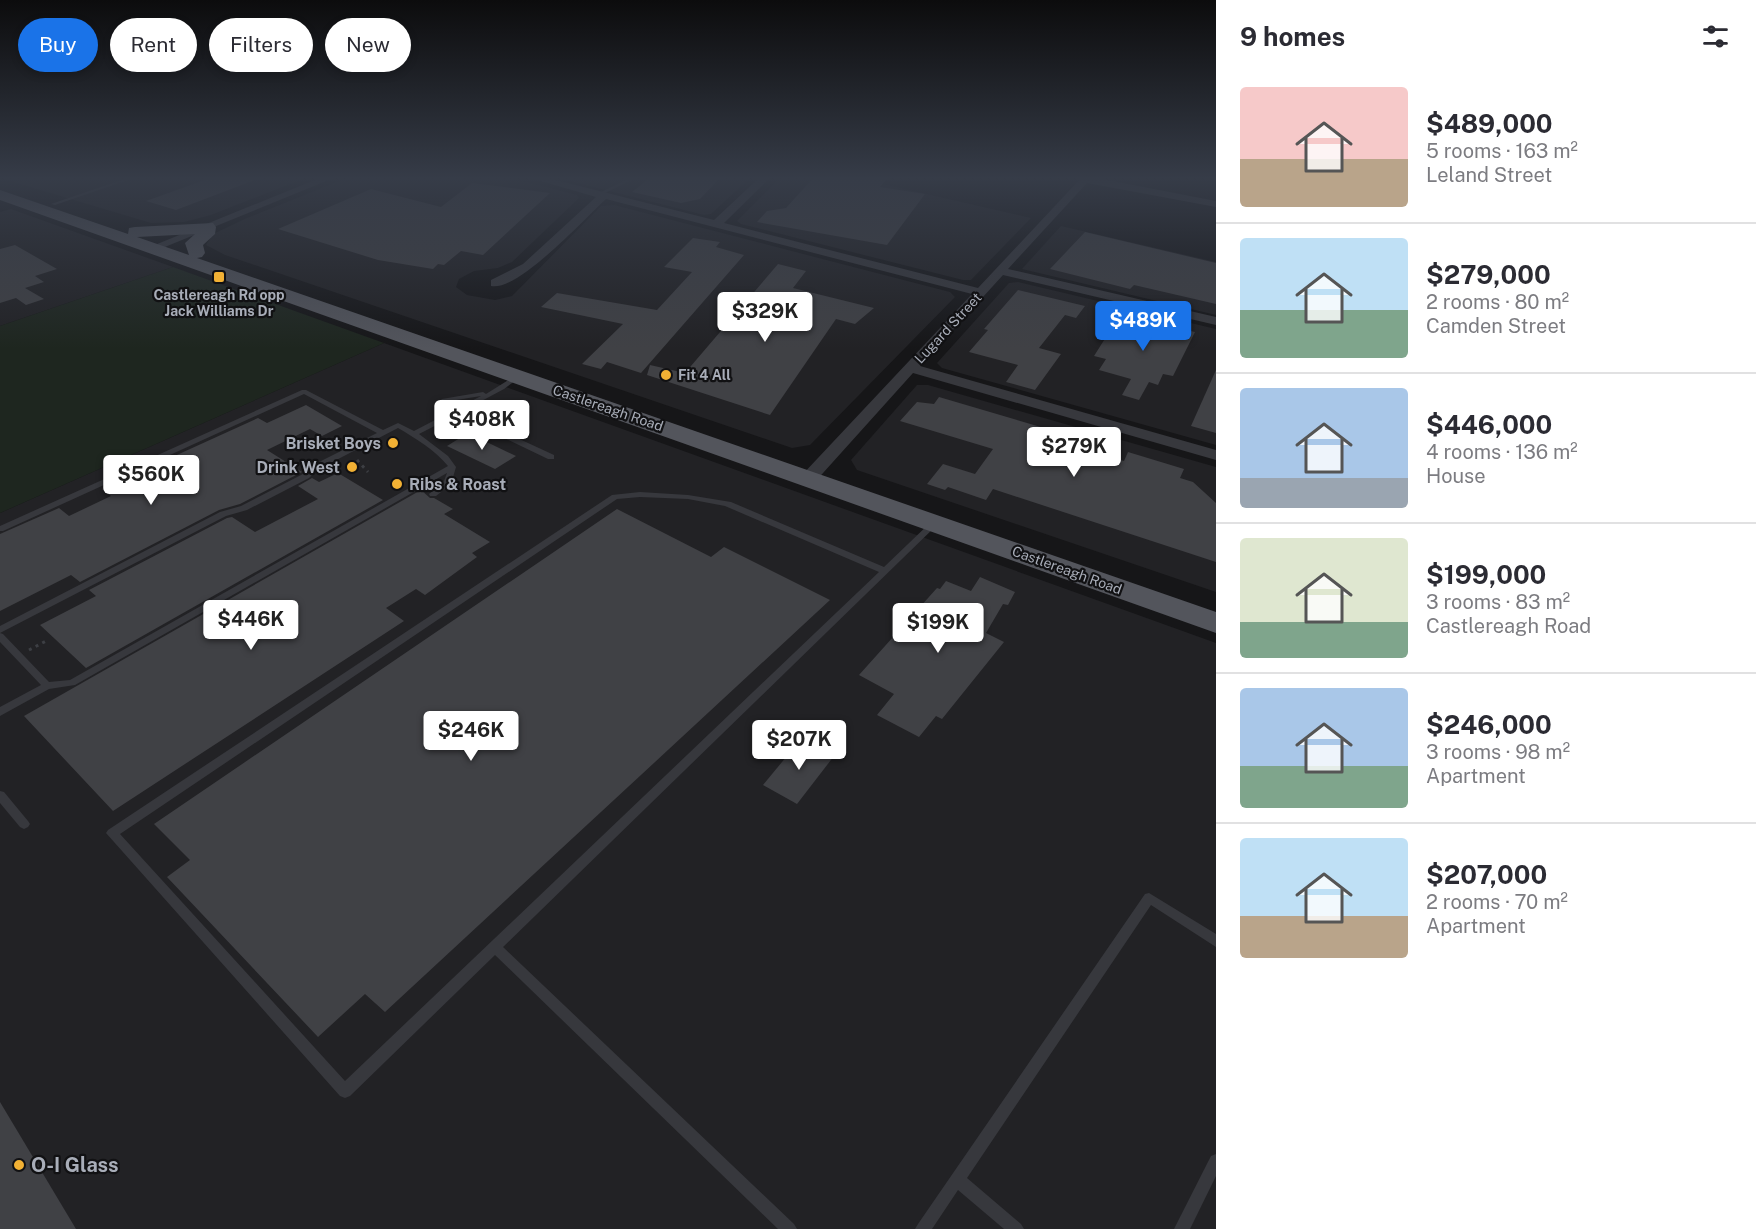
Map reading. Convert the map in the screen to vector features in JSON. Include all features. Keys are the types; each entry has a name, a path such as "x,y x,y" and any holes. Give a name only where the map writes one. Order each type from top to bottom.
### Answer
{"main road":[{"name":"Castlereagh Road","path":"123,234 518,376 1216,606"},
{"name":"Castlereagh Road","path":"139,234 159,246 196,253 814,473 935,523 1216,623"},
{"path":"196,253 194,243 206,234"}],"street":[{"path":"159,246 188,234"},
{"path":"495,283 527,267 561,234"},
{"path":"756,234 980,292"},
{"name":"Lugard Street","path":"814,473 1034,234"},
{"path":"1000,271 1216,321"},
{"path":"910,368 1216,456"}],"lane":[{"path":"414,434 497,390 518,376"},
{"path":"444,400 497,390"},
{"path":"0,529 304,391 383,433"},
{"path":"455,412 551,457"},
{"path":"0,630 223,514 244,508 306,476 314,468 398,425 414,434 445,458 452,467"},
{"path":"433,494 448,482 452,467"},
{"path":"0,712 46,686 72,683 452,467"},
{"path":"885,571 728,504 705,499 631,495 615,497 112,833 345,1091 935,523"},
{"path":"0,636 46,686"},
{"path":"0,795 24,824"},
{"path":"923,1229 1149,898 1216,941"},
{"path":"495,946 789,1229"},
{"path":"1182,1229 1216,1161"},
{"path":"957,1179 1016,1229"}],"shaded area":[{"path":"0,234 82,234 173,267 0,326"},
{"path":"213,234 541,234 512,262 498,268 474,271 459,279 456,287 467,295 495,300 512,296 573,234 727,234 950,292 955,297 810,445 792,448 225,255 206,245"},
{"path":"782,234 1015,234 971,280 963,280"},
{"path":"1053,234 1097,234 1216,262 1216,315 1022,269"},
{"path":"173,267 384,343 0,513 0,326"},
{"path":"1018,282 1216,329 1216,445 942,368 937,363 1009,283"},
{"path":"384,343 1216,643 1216,1229 0,1229 0,513"},
{"path":"917,385 928,385 1216,467 1216,592 857,470 851,460"}],"building":[{"path":"295,234 505,234 483,255 461,251 444,265 438,264 433,269 378,260"},
{"path":"827,234 895,234 887,245"},
{"path":"1083,234 1095,234 1216,263 1216,304 1134,285 1130,289 1050,269"},
{"path":"693,238 720,242 716,247 744,255 641,373 607,362 601,369 582,364 623,324 541,307 557,293 657,310 692,272 664,267"},
{"path":"15,245 57,269 35,276 44,282 25,288 44,299 26,305 16,298 0,303 0,249"},
{"path":"778,264 806,271 793,288 874,308 855,324 836,319 770,415 647,375 650,365 685,373"},
{"path":"1018,290 1085,306 1076,318 1065,315 1039,348 1061,354 1035,390 1006,382 1018,365 969,352 988,330 984,329"},
{"path":"1120,315 1195,332 1173,376 1163,374 1158,385 1149,382 1139,400 1122,395 1131,379 1099,370 1106,359 1094,356"},
{"path":"1216,370 1216,433 1191,426"},
{"path":"939,397 1061,433 1078,451 1090,455 1099,454 1124,461 1128,452 1184,469 1180,478 1193,482 1216,503 1216,562 993,489 986,500 948,487 945,490 927,484 943,464 975,474 993,449 900,421 917,402 934,404"},
{"path":"306,405 342,426 322,436 310,429 267,450 302,472 240,504 219,510 80,582 71,575 0,611 0,534 59,508 69,516 111,496 102,489 258,418 267,423"},
{"path":"468,433 516,456 495,469 447,446"},
{"path":"338,473 383,500 86,668 40,625 96,596 89,590 227,518 232,517 255,532 318,499 298,486 312,478 319,482"},
{"path":"421,490 430,498 453,509 444,514 490,542 472,553 477,557 425,595 416,589 386,608 404,621 113,811 24,716"},
{"path":"617,509 711,557 724,547 830,600 385,1012 365,994 318,1037 167,877 190,860 154,824"},
{"path":"980,577 1015,592 1008,605 1003,604 986,633 1004,642 942,719 936,716 919,737 877,715 894,694 859,675 937,588 940,589 946,581 971,591"},
{"path":"801,739 834,756 797,804 763,785"},
{"name":"O-I Glass","path":"0,1102 76,1229 0,1229"}],"place":[{"name":"Castlereagh Rd opp Jack Williams Dr","path":"219,277"},
{"name":"Fit 4 All","path":"666,375"},
{"name":"Brisket Boys","path":"393,443"},
{"name":"Drink West","path":"352,467"},
{"name":"Ribs & Roast","path":"397,484"},
{"name":"O-I Glass","path":"19,1165"}]}
